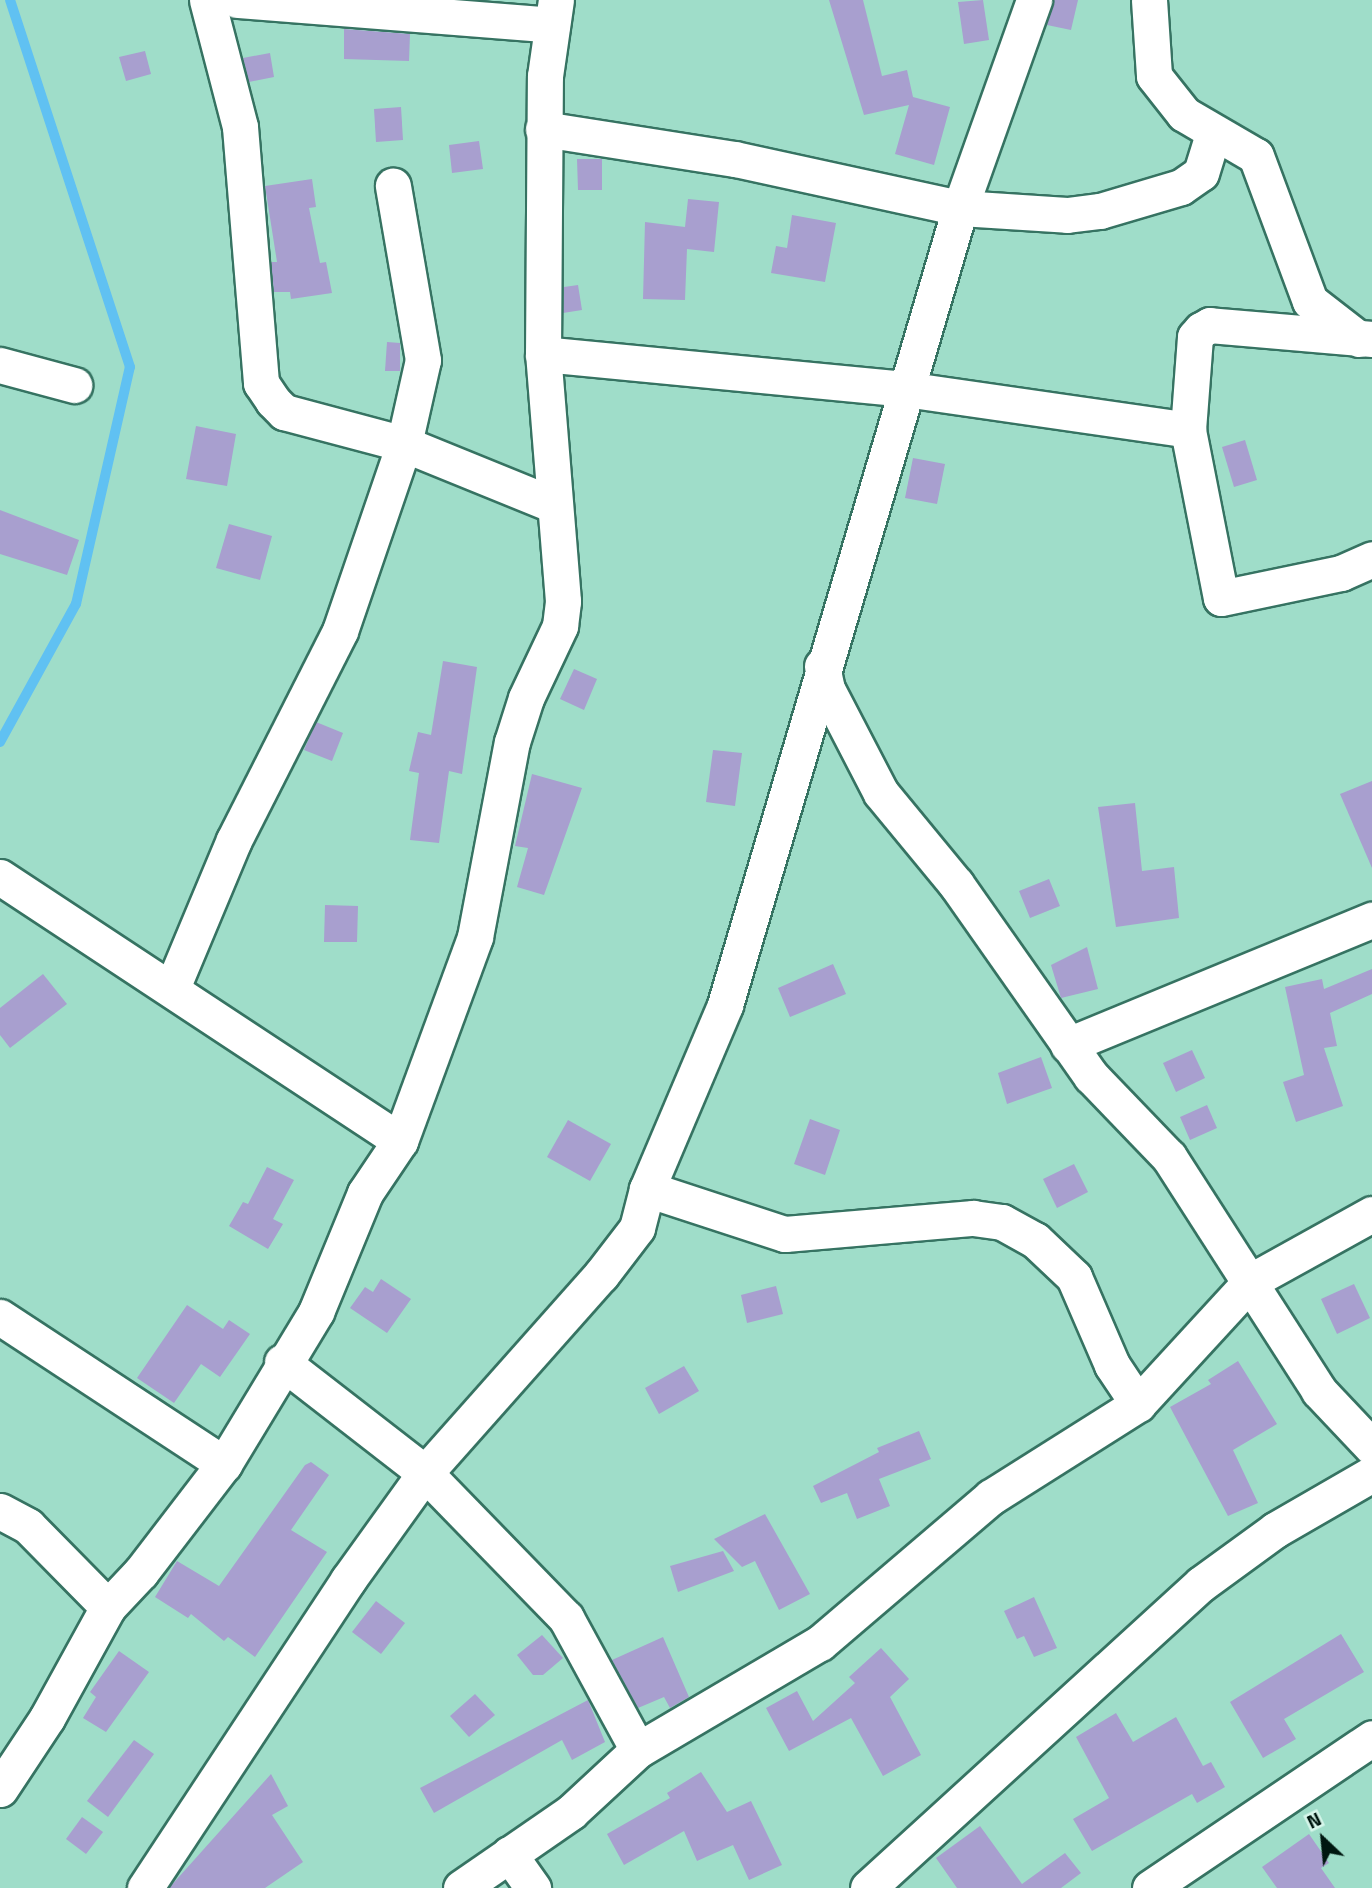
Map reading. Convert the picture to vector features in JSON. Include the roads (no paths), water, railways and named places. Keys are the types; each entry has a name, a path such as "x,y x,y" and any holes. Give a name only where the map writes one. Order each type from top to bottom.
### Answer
{"street":[{"path":"207,0 240,127 261,383 284,412 404,444 552,504"},
{"path":"0,1789 47,1718 108,1607 141,1572 224,1464 282,1362 316,1312 365,1193 400,1141 475,937 512,743 526,698 560,626 563,601 545,412 549,383 543,354 543,129 554,13 237,0"},
{"path":"145,1888 348,1580 425,1473 601,1275 637,1228 647,1189 724,1005 822,666 960,208 1034,0"},
{"path":"1149,0 1154,76 1184,114 1213,134 1240,144 1256,156 1310,301 1366,339"},
{"path":"543,129 734,159 960,208 1067,215 1100,211 1170,191 1201,173 1213,134"},
{"path":"172,988 234,840 340,631 404,444 423,360 393,186"},
{"path":"1366,339 1210,325 1195,337 1188,430 1220,598 1341,573 1372,559"},
{"path":"543,354 905,390 1188,430"},
{"path":"0,365 74,385"},
{"path":"822,666 827,690 881,793 956,884 1091,1076 1169,1157 1319,1391 1372,1447"},
{"path":"0,877 172,988 400,1141"},
{"path":"1068,1045 1372,920"},
{"path":"647,1189 785,1234 973,1218 1002,1222 1035,1240 1074,1277 1112,1364 1138,1404"},
{"path":"461,1888 571,1812 638,1750 820,1643 991,1497 1138,1404 1251,1282 1372,1214"},
{"path":"0,1317 224,1464"},
{"path":"282,1362 425,1473 566,1618 638,1750"},
{"path":"867,1888 1201,1584 1275,1530 1372,1474"},
{"path":"0,1511 28,1526 108,1607"},
{"path":"1150,1888 1372,1738"},
{"path":"509,1854 533,1888"}],"waterway":[{"path":"0,742 76,604 130,367 10,0"}]}
